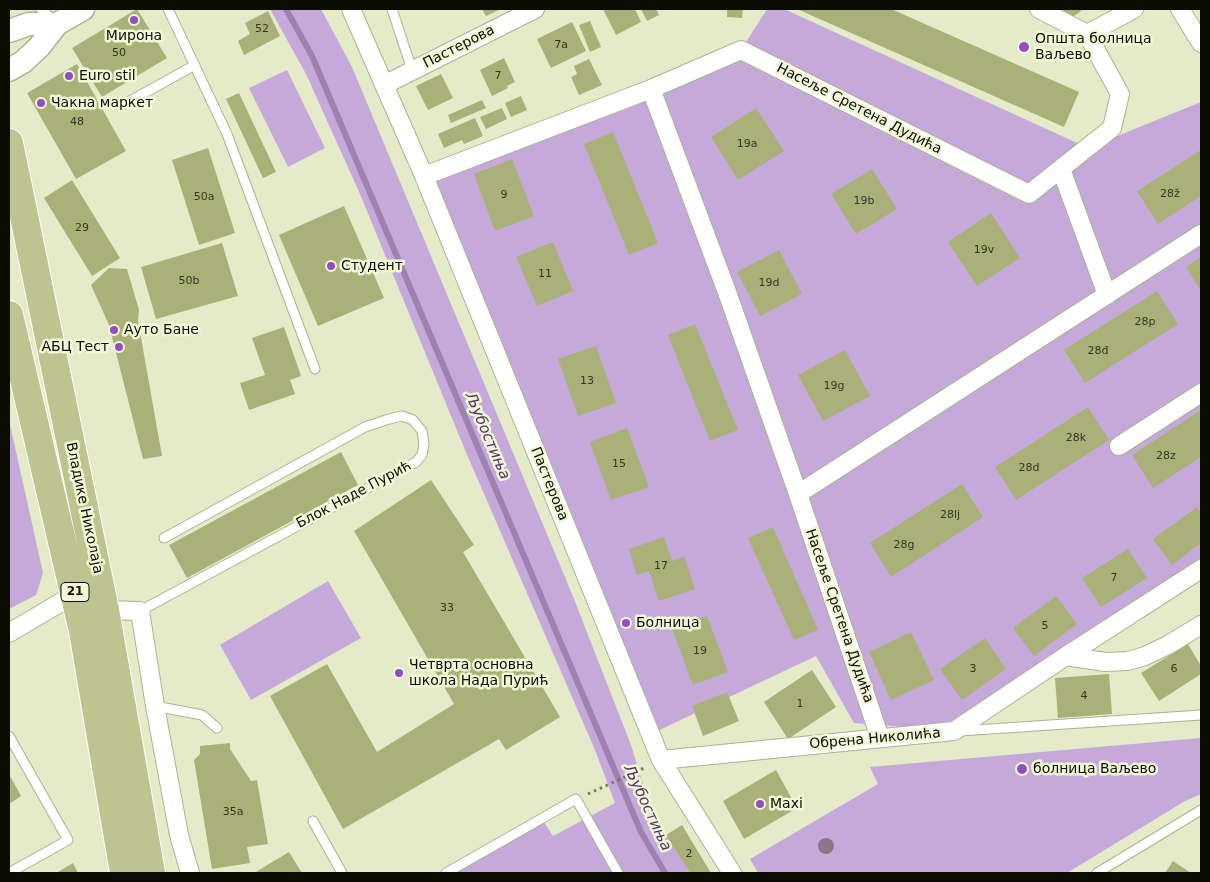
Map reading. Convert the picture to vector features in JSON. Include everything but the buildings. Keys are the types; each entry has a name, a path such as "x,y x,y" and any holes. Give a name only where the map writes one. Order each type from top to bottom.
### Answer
{"main road":[{"name":"Владике Николаја","path":"9,143 105,610 151,873"},
{"name":"Владике Николаја","path":"9,315 75,594 124,873"}],"street":[{"path":"9,70 23,62 39,47 57,24 83,9"},
{"name":"Пастерова","path":"351,9 424,176 654,764 732,873"},
{"name":"Пастерова","path":"384,86 412,70 535,9"},
{"path":"1039,9 1087,34 1134,9"},
{"path":"1180,9 1201,43"},
{"path":"9,31 28,24 57,24"},
{"name":"Насеље Сретена Дудића","path":"424,176 651,89 742,50 1029,194 1112,128 1120,94 1087,34"},
{"name":"Насеље Сретена Дудића","path":"651,89 727,292 798,494 880,738"},
{"path":"1061,169 1108,294"},
{"path":"798,494 1201,234"},
{"path":"1119,446 1201,393"},
{"name":"Обрена Николића","path":"654,764 954,731 1201,569"},
{"path":"9,633 75,594"},
{"name":"Блок Наде Пурић","path":"105,610 140,611"},
{"path":"140,611 155,706 179,834 190,873"},
{"path":"1066,656 1104,662 1128,661 1145,656 1168,645 1201,625"}],"lane":[{"path":"41,9 57,24"},
{"path":"168,9 227,134 315,369"},
{"path":"392,9 412,70"},
{"path":"121,106 195,64"},
{"name":"Блок Наде Пурић","path":"140,611 416,462 422,455 424,444 422,431 413,420 402,416 389,418 365,427 164,538"},
{"path":"155,706 202,715 217,728"},
{"path":"954,731 1201,715"},
{"path":"9,736 68,840 9,873"},
{"path":"446,873 576,799 618,873"},
{"path":"1098,873 1201,810"},
{"path":"313,821 342,873"}],"path":[{"path":"599,789 654,764"}],"shaded area":[{"path":"270,9 321,9 352,67 572,594 631,745 645,791 659,822 690,873 446,873 542,819 553,836 615,803 595,750 465,450 360,194 306,74"},
{"path":"767,9 784,9 1088,148 1201,102 1201,569 954,731 854,723 816,656 651,734 424,176 741,50"},
{"path":"287,70 325,148 288,167 249,88"},
{"path":"9,420 43,573 36,595 9,609"},
{"path":"328,581 361,638 251,700 220,645"},
{"name":"болница Ваљево","path":"1201,738 1201,794 1185,801 1067,873 758,873 750,859 878,784 870,767"}],"waterway":[{"name":"Љубостиња","path":"286,9 312,56 641,832 665,873"}],"place":[{"name":"Мирона","path":"134,20"},
{"name":"Општа болница Ваљево","path":"1024,47"},
{"name":"Euro stil","path":"69,76"},
{"name":"Чакна маркет","path":"41,103"},
{"name":"Студент","path":"331,266"},
{"name":"Ауто Бане","path":"114,330"},
{"name":"АБЦ Тест","path":"119,347"},
{"name":"Болница","path":"626,623"},
{"name":"Четврта основна школа Нада Пурић","path":"399,673"},
{"name":"болница Ваљево","path":"1022,769"},
{"name":"Maxi","path":"760,804"}]}
